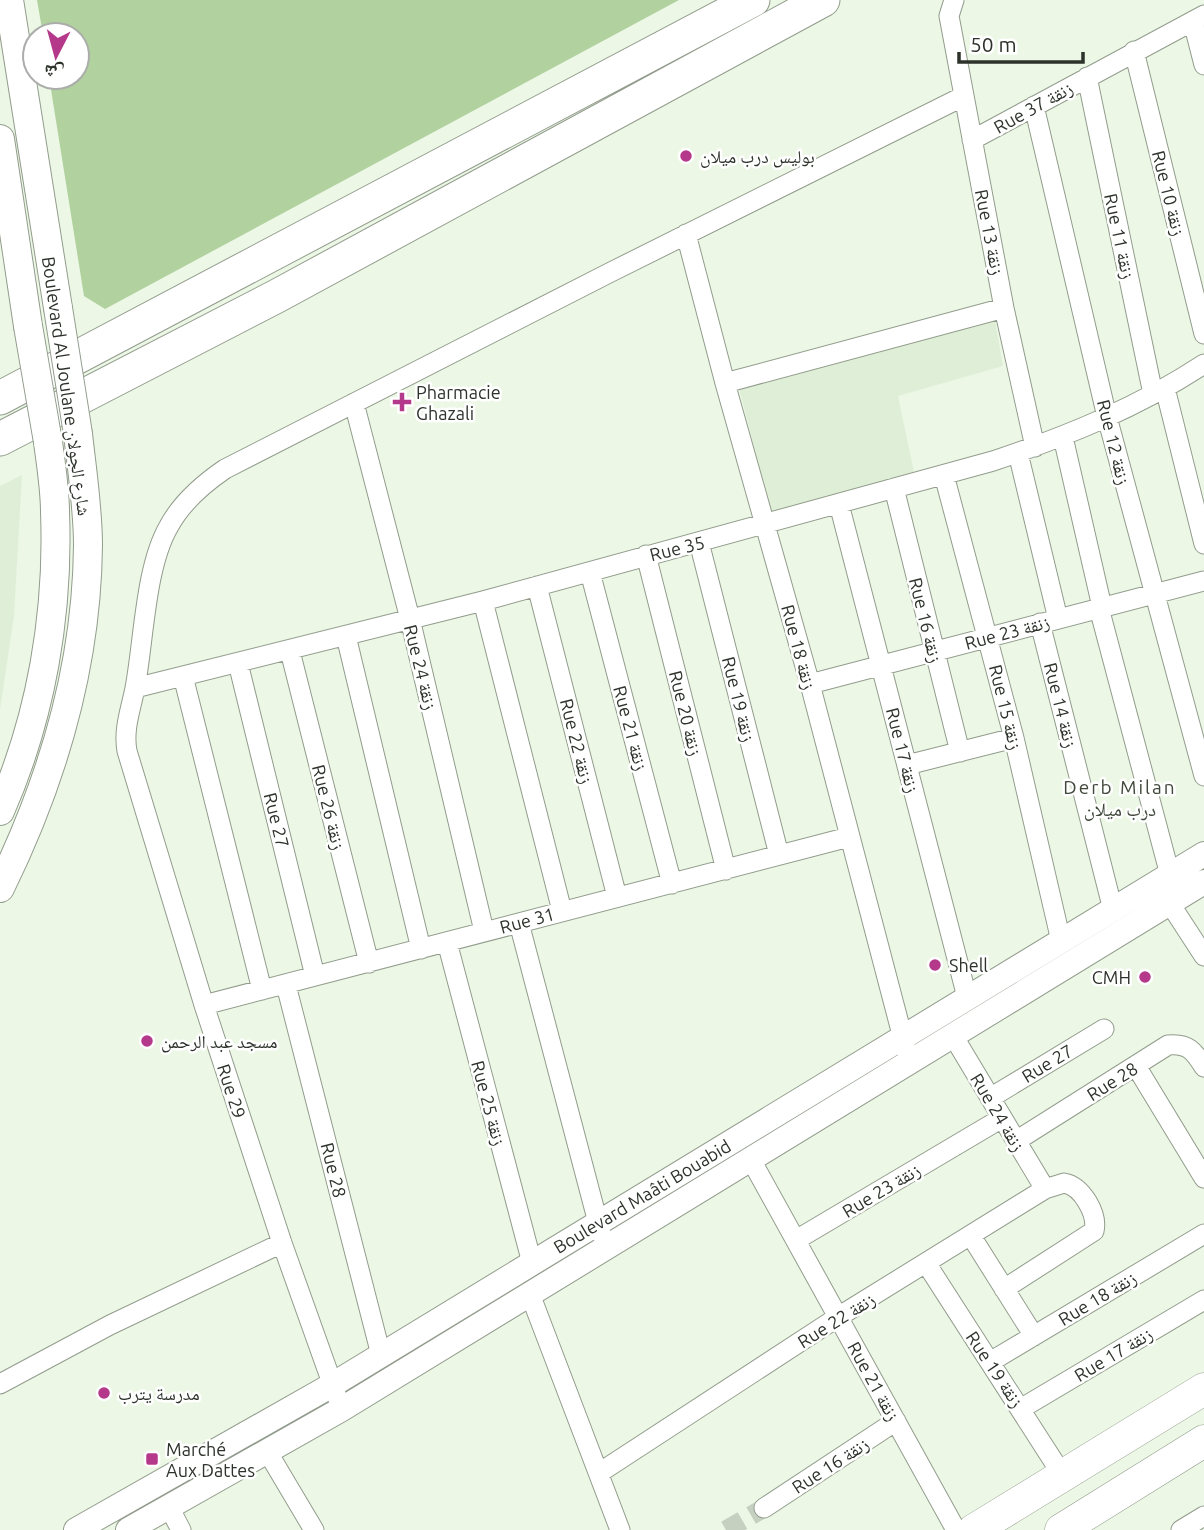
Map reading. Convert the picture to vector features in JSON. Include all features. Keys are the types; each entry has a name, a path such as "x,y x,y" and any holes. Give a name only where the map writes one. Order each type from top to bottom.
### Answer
{"highway":[{"path":"0,398 753,0"},
{"path":"0,439 278,296 823,0"},
{"path":"0,462 224,333 278,296"}],"main road":[{"name":"Boulevard Al Joulane شارع الجولان","path":"0,888 27,830 49,771 73,687 83,619 88,544 78,434 9,0"},
{"name":"Boulevard Al Joulane شارع الجولان","path":"0,139 48,442 56,540 49,636 37,704 29,734 0,811"},
{"path":"974,1530 1204,1389"},
{"path":"1061,1530 1204,1441"}],"street":[{"name":"Rue 13 زنقة","path":"951,8 964,96 1004,308 1027,450"},
{"name":"Rue 37 زنقة","path":"972,140 1199,18"},
{"path":"1199,18 1204,65"},
{"name":"Rue 10 زنقة","path":"1134,51 1204,334"},
{"name":"Rue 11 زنقة","path":"1087,77 1159,391 1204,544"},
{"name":"Rue 29","path":"342,1409 282,1243 204,1005 127,751 125,730 135,688 158,550 169,526 181,507 199,488 225,469 964,96"},
{"name":"Rue 12 زنقة","path":"1034,106 1107,417 1204,776"},
{"name":"Rue 18 زنقة","path":"686,234 810,684 906,1049"},
{"path":"725,383 1004,308"},
{"name":"Rue 35","path":"135,688 483,601 1027,450 1107,417 1159,391 1204,364"},
{"name":"Rue 24 زنقة","path":"354,403 410,619 484,931"},
{"path":"1063,437 1101,608 1204,956"},
{"name":"Rue 14 زنقة","path":"1027,450 1049,621 1113,910"},
{"name":"Rue 15 زنقة","path":"944,475 1014,738 1061,941"},
{"name":"Rue 16 زنقة","path":"894,488 960,752"},
{"name":"Rue 17 زنقة","path":"839,504 967,997"},
{"name":"Rue 19 زنقة","path":"699,542 779,855"},
{"name":"Rue 20 زنقة","path":"646,555 726,870"},
{"name":"Rue 21 زنقة","path":"590,572 672,884"},
{"name":"Rue 23 زنقة","path":"810,684 1204,581"},
{"name":"Rue 22 زنقة","path":"537,586 617,897"},
{"path":"483,601 562,911"},
{"path":"346,636 421,949"},
{"name":"Rue 26 زنقة","path":"289,651 369,963"},
{"name":"Rue 27","path":"238,663 315,976"},
{"path":"183,676 262,990"},
{"path":"907,765 1014,738"},
{"name":"Rue 31","path":"204,1005 849,837"},
{"name":"Boulevard Maâti Bouabid","path":"76,1530 332,1385 598,1223 906,1049 952,1034 1183,886 1204,854"},
{"name":"Boulevard Maâti Bouabid","path":"128,1530 342,1409 750,1158 906,1049 967,997 1113,910 1183,886"},
{"path":"519,923 604,1248"},
{"name":"Rue 25 زنقة","path":"447,942 532,1263"},
{"name":"Rue 28","path":"286,985 381,1355"},
{"name":"Rue 27","path":"989,1098 1104,1029"},
{"name":"Rue 24 زنقة","path":"952,1034 1045,1189"},
{"name":"Rue 28","path":"1016,1141 1168,1045 1186,1045 1204,1067"},
{"path":"1136,1066 1204,1178"},
{"name":"Rue 23 زنقة","path":"796,1240 1002,1118"},
{"name":"Rue 21 زنقة","path":"750,1158 956,1530"},
{"path":"1004,1289 1094,1231 1094,1216 1078,1189 1064,1183 1045,1189"},
{"name":"Rue 22 زنقة","path":"599,1473 838,1317 1045,1189"},
{"name":"Rue 18 زنقة","path":"990,1362 1204,1234"},
{"path":"971,1236 1034,1336"},
{"path":"0,1384 110,1325 282,1243"},
{"name":"Rue 19 زنقة","path":"926,1263 1063,1476"},
{"path":"530,1294 620,1530"},
{"name":"Rue 17 زنقة","path":"1021,1408 1204,1300"},
{"name":"Rue 16 زنقة","path":"764,1508 896,1421"},
{"path":"267,1451 314,1530"},
{"path":"169,1507 181,1530"},
{"path":"1181,1530 1204,1516"}],"shaded area":[{"path":"995,321 1003,366 898,396 914,472 771,512 739,388"},
{"path":"22,475 14,616 0,710 0,486"}],"green space":[{"path":"37,0 679,0 105,309 84,296 51,91 91,91 91,21 41,21"}],"tunnel":[{"path":"726,1530 764,1508"}],"place":[{"name":"بوليس درب ميلان","path":"686,156"},
{"name":"Pharmacie Ghazali","path":"402,402"},
{"name":"Shell","path":"935,965"},
{"name":"CMH","path":"1145,977"},
{"name":"مسجد عبد الرحمن","path":"147,1041"},
{"name":"مدرسة يترب","path":"104,1393"},
{"name":"Marché Aux Dattes","path":"152,1459"}],"district":[{"name":"Derb Milan درب ميلان","path":"1120,798"}]}
